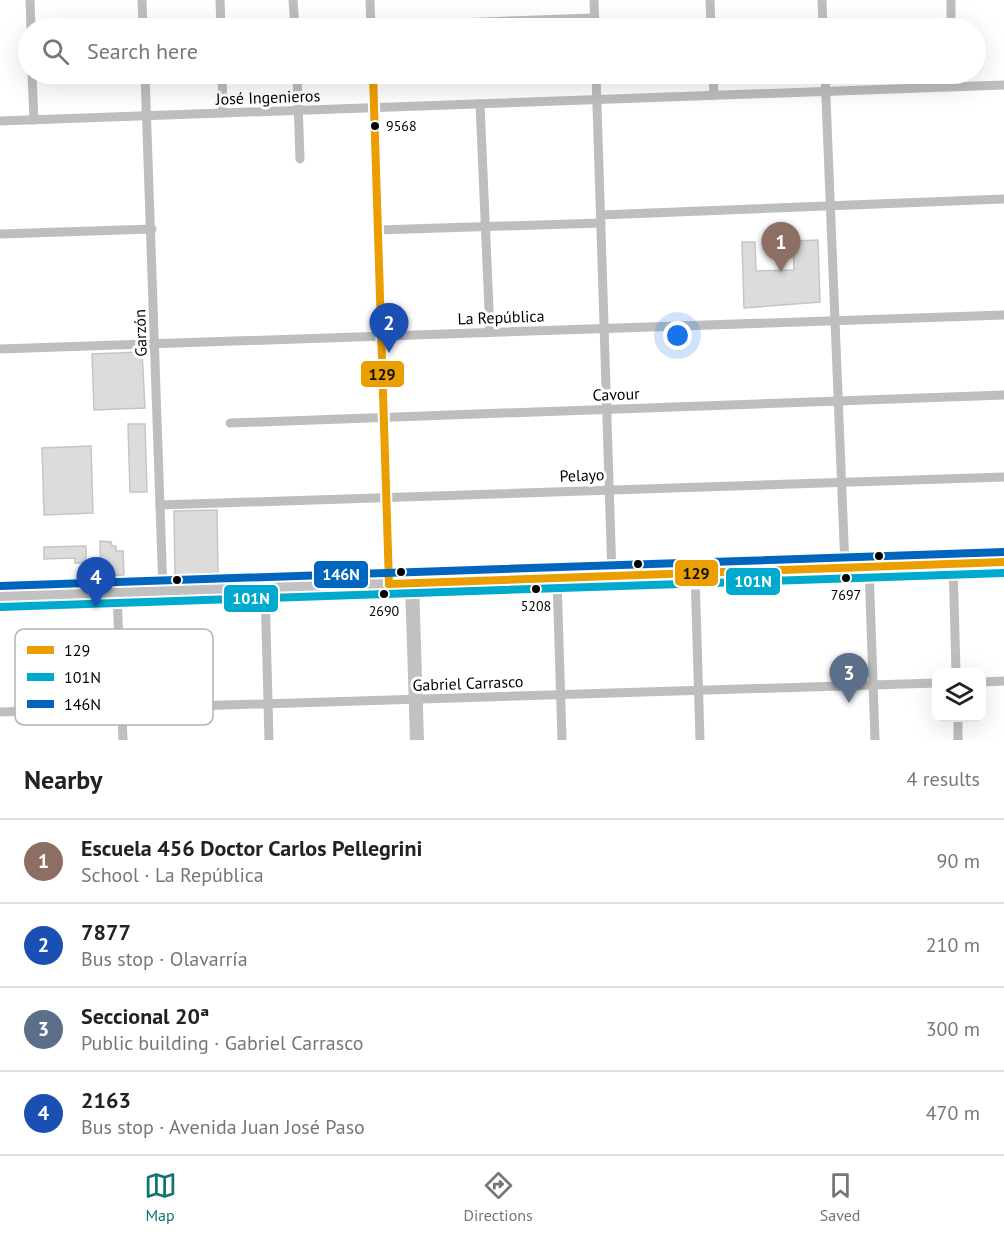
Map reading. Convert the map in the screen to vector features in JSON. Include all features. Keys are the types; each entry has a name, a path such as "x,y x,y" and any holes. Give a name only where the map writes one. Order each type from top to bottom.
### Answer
{"main road":[{"path":"0,597 1004,561"},
{"path":"412,583 417,740"}],"street":[{"path":"30,0 31,18"},
{"path":"142,0 143,18"},
{"path":"220,0 221,18"},
{"path":"293,0 294,18"},
{"path":"370,0 371,18"},
{"path":"594,0 594,18"},
{"path":"710,0 711,18"},
{"path":"822,0 823,18"},
{"path":"951,0 951,18"},
{"path":"32,84 33,120"},
{"name":"Garzón","path":"145,84 163,592"},
{"path":"222,84 223,113"},
{"path":"297,84 300,159"},
{"path":"373,84 389,584"},
{"path":"596,84 612,576"},
{"path":"713,84 714,95"},
{"path":"825,84 845,567"},
{"name":"José Ingenieros","path":"0,122 1004,85"},
{"path":"480,104 490,332"},
{"path":"378,230 1004,199"},
{"path":"0,234 152,229"},
{"name":"La República","path":"0,349 1004,315"},
{"name":"Cavour","path":"230,423 1004,395"},
{"name":"Pelayo","path":"160,505 1004,477"},
{"path":"953,563 956,668"},
{"path":"869,567 875,740"},
{"path":"695,573 700,740"},
{"path":"556,578 562,740"},
{"path":"265,588 269,740"},
{"path":"117,593 119,629"},
{"path":"986,682 1004,681"},
{"name":"Gabriel Carrasco","path":"213,706 932,683"},
{"name":"Gabriel Carrasco","path":"0,712 15,712"},
{"path":"958,722 958,740"},
{"path":"123,725 123,740"}],"building":[{"path":"818,240 820,302 744,308 742,242 755,242 756,271 794,270 793,241"},
{"path":"142,352 145,408 94,410 92,354"},
{"path":"128,424 145,424 147,492 130,492"},
{"path":"91,446 93,513 44,515 42,448"},
{"path":"217,510 218,574 175,575 174,511"},
{"path":"100,541 111,542 112,546 116,546 116,551 123,551 124,575 101,576"},
{"path":"86,546 86,563 75,563 75,558 44,559 44,547"}],"transit line":[{"name":"129","path":"373,84 389,584"},
{"name":"146N","path":"0,586 1004,552"},
{"name":"129","path":"389,584 1004,562"},
{"name":"101N","path":"0,607 1004,573"}],"place":[{"name":"9568","path":"375,126"},
{"name":"Escuela 456 Doctor Carlos Pellegrini","path":"781,272"},
{"name":"7877","path":"389,353"},
{"name":"7697","path":"846,578"},
{"name":"5208","path":"536,589"},
{"name":"2690","path":"384,594"},
{"name":"2163","path":"96,607"},
{"name":"Seccional 20ª","path":"849,703"}]}
